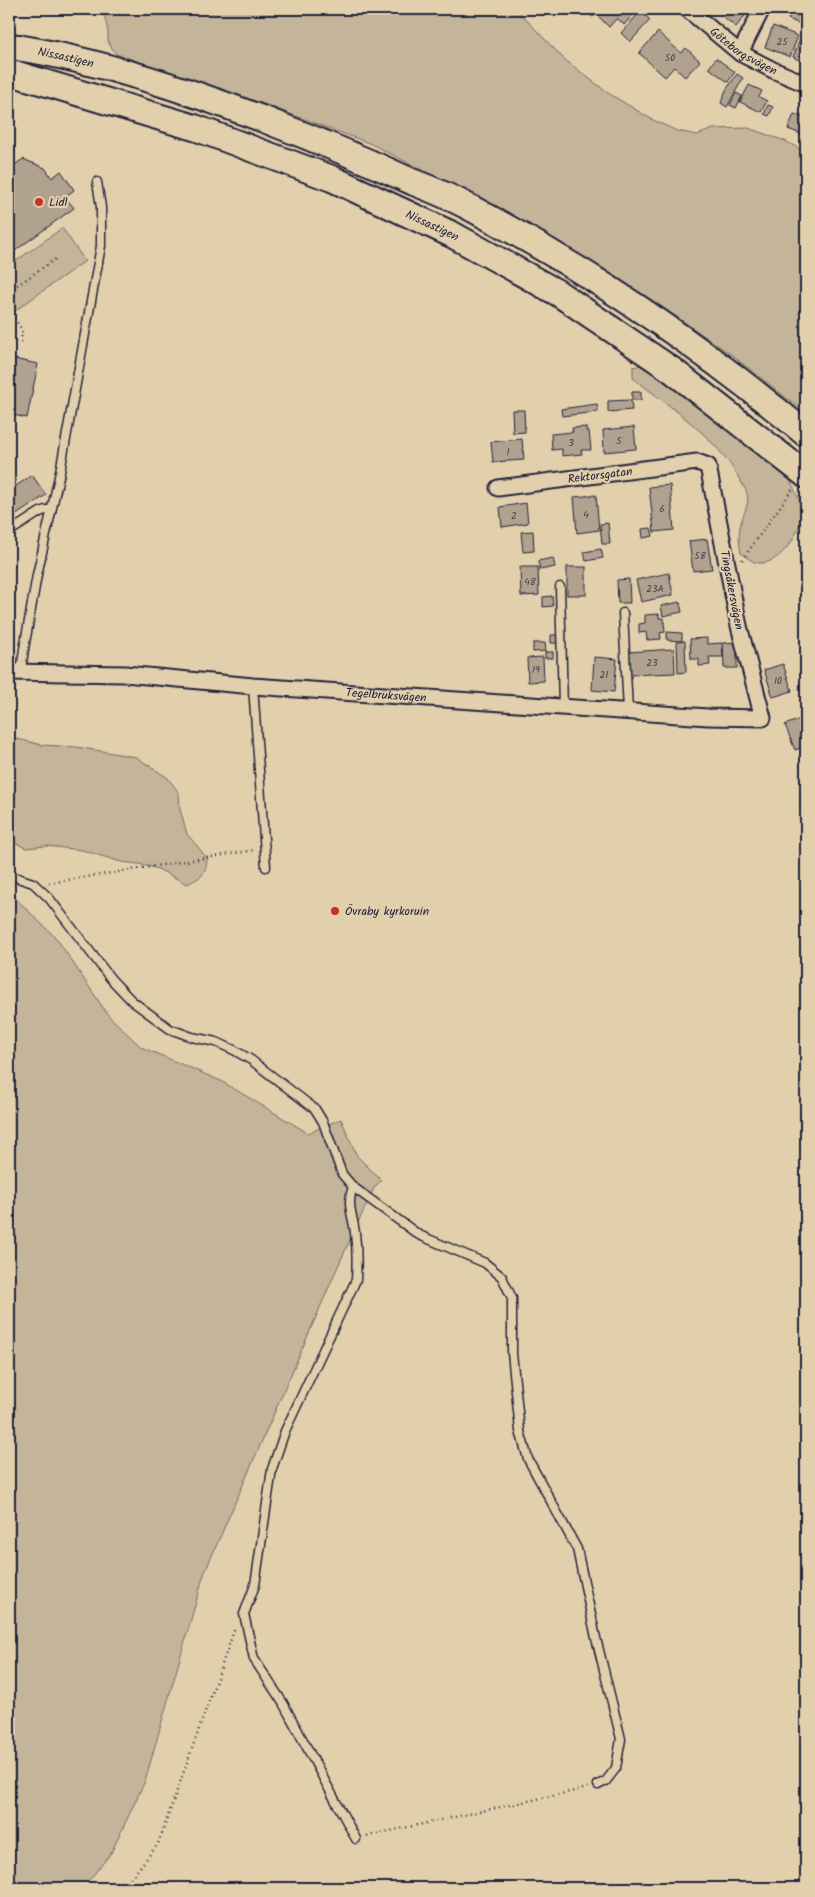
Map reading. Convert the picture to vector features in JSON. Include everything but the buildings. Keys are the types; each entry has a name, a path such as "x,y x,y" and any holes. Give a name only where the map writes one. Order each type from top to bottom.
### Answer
{"highway":[{"name":"Nissastigen","path":"9,46 122,71 203,97 344,150 466,205 574,267 672,332 806,434"},
{"name":"Nissastigen","path":"9,72 196,128 333,179 454,235 558,294 672,370 801,480"}],"street":[{"name":"Göteborgsvägen","path":"687,9 740,52 773,70 806,84"},
{"path":"740,52 762,9"},
{"name":"Rektorsgatan","path":"498,488 697,462 703,463"},
{"name":"Tingsåkersvägen","path":"703,463 708,466 739,626 763,718"},
{"name":"Tegelbruksvägen","path":"15,671 125,674 253,686 563,707 763,718"}],"lane":[{"path":"15,671 24,649 102,246 101,207 97,182"},
{"path":"9,532 40,512 51,510"},
{"path":"560,587 563,707"},
{"path":"623,613 628,711"},
{"path":"253,686 266,866"},
{"path":"9,875 35,885 49,898 111,979 132,1001 170,1029 192,1037 216,1042 234,1050 315,1109 323,1122 342,1174 353,1187 419,1235 486,1263 502,1277 512,1298 512,1353 520,1431 528,1459 577,1549 596,1638 621,1739 616,1768 606,1781 598,1785"},
{"path":"353,1187 348,1198 358,1260 356,1280 285,1431 274,1462 255,1585 244,1614 254,1659 283,1703 356,1839"}],"path":[{"path":"9,291 57,258"},
{"path":"9,310 22,330 21,345"},
{"path":"729,570 738,565 801,480"},
{"path":"35,885 264,849"},
{"path":"119,1888 133,1876 158,1844 236,1625 244,1614"},
{"path":"356,1839 598,1785"}],"shaded area":[{"path":"98,9 516,9 564,59 608,93 653,120 677,131 697,135 713,129 748,128 785,141 806,152 806,413 729,353 652,300 514,216 371,144 261,103 116,54 108,42 105,18"},
{"path":"62,228 85,261 9,315 9,266"},
{"path":"641,365 654,372 787,475 795,489 801,515 797,531 786,549 779,556 763,563 754,562 741,553 739,531 748,501 745,488 719,450 706,437 633,378 633,367"},
{"path":"9,737 42,745 77,747 136,757 168,778 179,793 180,809 187,834 207,858 206,868 202,875 187,884 158,869 139,864 121,862 82,850 46,846 26,848 9,840"},
{"path":"9,892 57,939 108,1015 141,1047 221,1081 308,1133 341,1119 357,1156 381,1180 374,1188 339,1264 204,1574 145,1781 111,1853 87,1883 69,1888 27,1888 9,1885"}],"place":[{"name":"Lidl","path":"39,202"},
{"name":"Övraby kyrkoruin","path":"335,911"}]}
